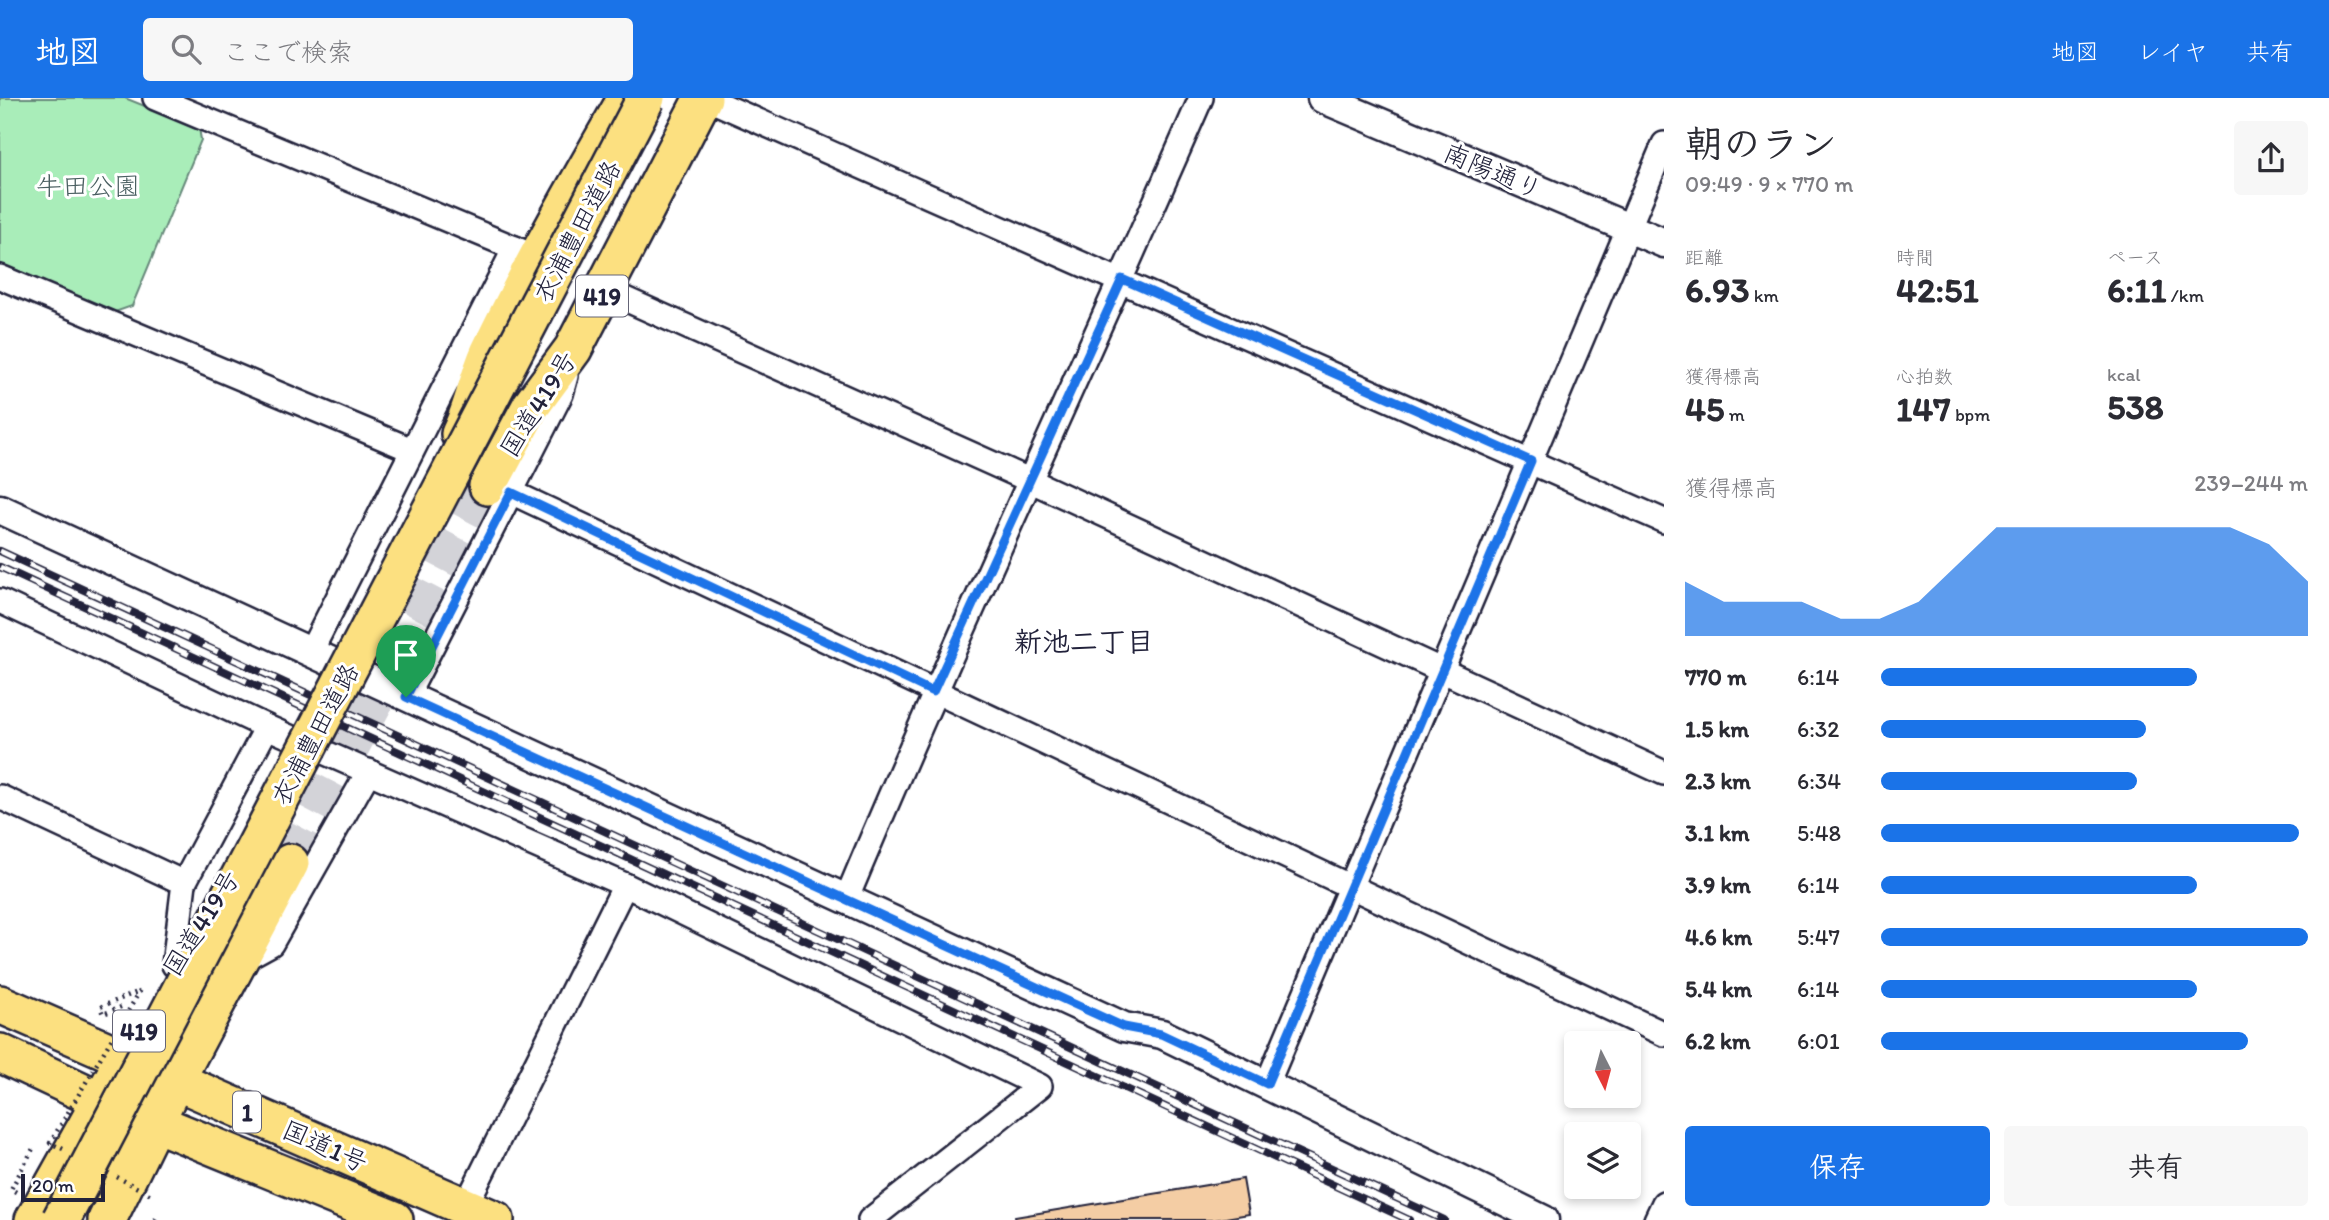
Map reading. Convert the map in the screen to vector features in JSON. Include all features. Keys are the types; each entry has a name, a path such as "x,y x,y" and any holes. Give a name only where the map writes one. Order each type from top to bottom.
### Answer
{"highway":[{"name":"国道419号","path":"428,458 467,419 476,381 525,252 627,98"},
{"name":"衣浦豊田道路","path":"61,1220 646,98"},
{"name":"衣浦豊田道路","path":"89,1220 299,803 674,98"},
{"name":"国道419号","path":"499,489 531,406 573,349 705,98"},
{"name":"419","path":"525,252 605,290"},
{"name":"国道419号","path":"34,1220 102,1101 193,929 216,905 247,846"},
{"name":"国道419号","path":"107,1220 175,1081 290,863"},
{"name":"国道1号","path":"0,1004 480,1214"},
{"name":"国道1号","path":"0,1053 102,1101 156,1120 394,1220"}],"street":[{"path":"155,98 525,252"},
{"path":"705,98 1122,279 1664,521"},
{"path":"845,900 933,692 1122,279 1201,98"},
{"name":"南陽通り","path":"1322,98 1664,243"},
{"path":"1267,1084 1664,144"},
{"path":"0,277 428,458 310,653"},
{"path":"605,290 1029,480 1664,773"},
{"path":"406,697 499,489 1664,1034"},
{"path":"0,509 1124,1027 1161,1034 1545,1220"},
{"path":"0,601 267,727 625,885 1040,1086 870,1220"},
{"path":"174,965 184,883 267,727"},
{"path":"238,962 271,944 369,771"},
{"path":"0,797 184,883"},
{"path":"480,1214 625,885"},
{"path":"1656,1220 1664,1203"}],"path":[{"path":"121,1007 103,1014 100,1007 140,991"}],"green space":[{"name":"牛田公園","path":"0,98 125,98 199,128 201,140 132,306 115,312 0,266"}],"building":[{"path":"1243,1179 1249,1214 1214,1220 1016,1220 1015,1217"}],"tunnel":[{"path":"290,863 488,486"}],"railway":[{"path":"0,551 1444,1220"},
{"path":"0,567 1409,1220"}],"district":[{"name":"新池二丁目","path":"1084,641"}],"route":[{"path":"1122,279 1531,461 1440,669 1267,1084 1161,1034 1124,1027 406,697 511,492 933,692 1122,279"}]}
